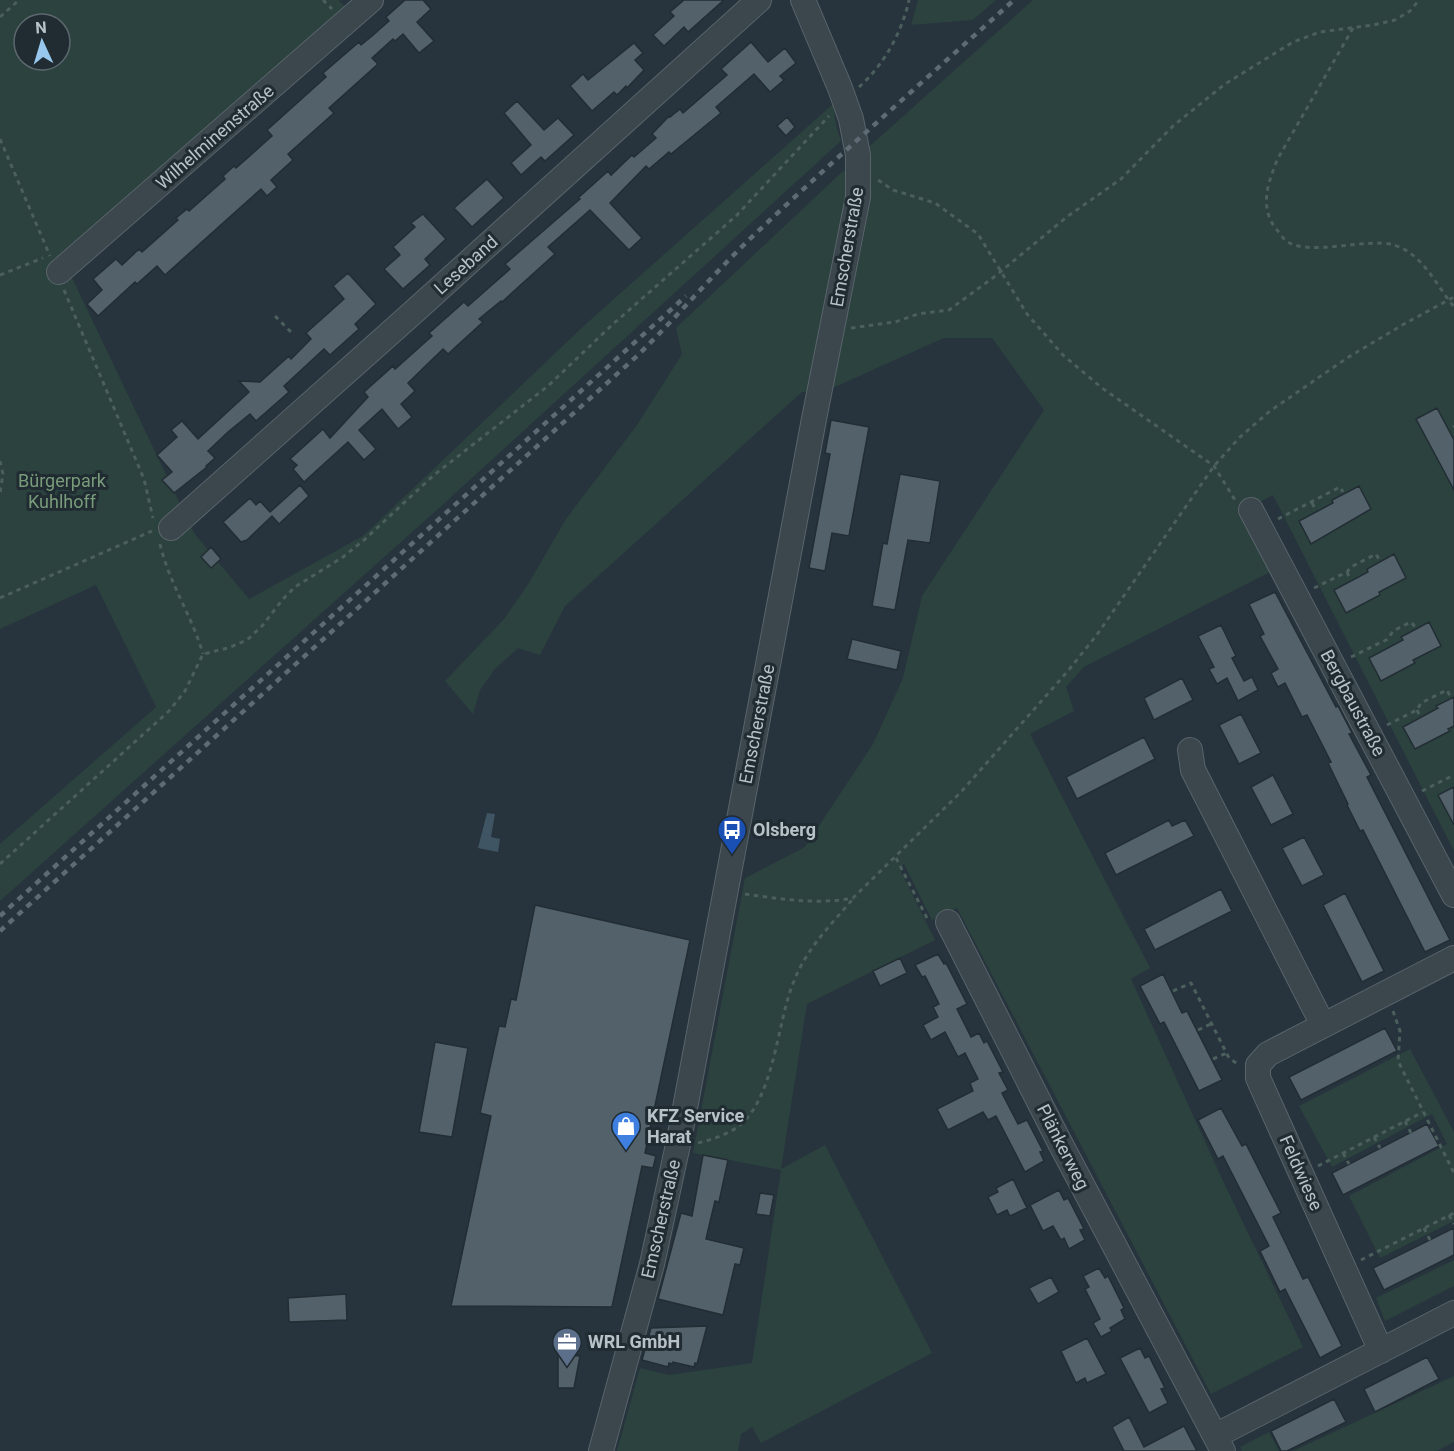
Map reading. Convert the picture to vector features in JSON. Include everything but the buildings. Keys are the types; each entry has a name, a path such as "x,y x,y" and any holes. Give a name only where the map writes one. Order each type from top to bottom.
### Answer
{"street":[{"name":"Wilhelminenstraße","path":"57,271 371,0"},
{"name":"Leseband","path":"162,525 408,318 759,0"},
{"name":"Emscherstraße","path":"601,1451 652,1264 679,1140 858,197 859,166 856,142 845,100 803,0"},
{"name":"Bergbaustraße","path":"1256,519 1454,895"},
{"path":"1190,750 1193,770 1323,1025"},
{"name":"Plänkerweg","path":"948,922 1059,1142 1219,1444"},
{"path":"1258,1078 1258,1065 1268,1054 1454,958"},
{"name":"Feldwiese","path":"1258,1078 1381,1351"},
{"path":"1219,1444 1381,1351 1454,1313"}],"path":[{"path":"0,17 20,0"},
{"path":"203,654 228,648 247,640 295,587 354,549 434,475 548,386 612,325 736,216 845,100 870,78 899,30 909,0"},
{"path":"833,327 856,328 895,322 918,314 949,310 1068,216 1121,178 1173,126 1225,84 1293,42 1320,32 1395,20 1410,11 1419,0"},
{"path":"1353,28 1277,160 1268,183 1265,200 1270,220 1286,241 1308,248 1393,245 1413,255 1454,307"},
{"path":"0,139 162,525"},
{"path":"859,166 893,190 935,203 978,234 1027,314 1063,355 1102,388 1214,466 1239,506 1256,519 1312,503 1340,488 1343,492"},
{"path":"0,275 57,271"},
{"path":"679,1140 696,1144 733,1130 744,1121 754,1108 765,1083 788,997 800,967 822,934 854,898 988,764 1096,636 1214,466 1240,437 1270,411 1347,358 1454,297"},
{"path":"275,315 292,333"},
{"path":"0,461 3,474 0,493"},
{"path":"1312,503 1316,510"},
{"path":"0,598 155,530 166,566 197,635 203,654 185,691 169,711 0,864"},
{"path":"1297,597 1347,572 1351,567 1376,554 1380,561"},
{"path":"1347,572 1350,579"},
{"path":"1334,666 1388,639 1393,631 1411,622 1416,628"},
{"path":"1388,639 1390,644"},
{"path":"1369,734 1417,710 1421,703 1447,690 1450,696"},
{"path":"1417,710 1420,716"},
{"path":"1404,800 1453,777"},
{"path":"896,858 929,921 948,922"},
{"path":"726,892 820,901 854,898"},
{"path":"1173,991 1191,983 1229,1058 1258,1078"},
{"path":"1386,992 1400,1031 1398,1061 1454,1173"},
{"path":"1198,1030 1211,1024"},
{"path":"1213,1059 1227,1053"},
{"path":"1301,1174 1423,1112"},
{"path":"1405,1121 1411,1133"},
{"path":"1374,1137 1380,1148"},
{"path":"1343,1153 1349,1164"},
{"path":"1344,1268 1454,1213"},
{"path":"1449,1215 1454,1224"},
{"path":"1424,1228 1430,1240"}],"green space":[{"name":"Bürgerpark Kuhlhoff","path":"0,0 339,0 352,15 64,261 194,533 249,599 363,536 588,322 833,104 841,141 439,508 0,901 0,844 156,707 96,585 0,629"},
{"path":"918,0 996,0 973,20 911,25"},
{"path":"1033,0 1454,0 1454,851 1273,495 1242,512 1274,570 1084,667 1066,687 1074,711 1030,734 1150,968 1131,979 1224,1183 1303,1347 1211,1394 957,908 932,920 904,864 899,868 935,940 807,1004 781,1169 825,1145 932,1353 761,1443 752,1427 741,1434 738,1451 617,1451 640,1368 669,1375 752,1363 781,1170 693,1153 745,878 805,847 873,744 903,678 922,596 1044,410 992,338 944,338 828,390 862,153"},
{"path":"843,171 854,172 813,391 802,392 565,606 540,655 518,648 495,669 480,690 473,714 445,681 504,619 527,586 566,519 637,425 682,354 676,328"},
{"path":"1410,1049 1454,1132 1454,1221 1380,1258 1349,1196 1447,1144 1432,1114 1332,1167 1299,1106"},
{"path":"1454,1260 1454,1286 1385,1321 1376,1298"},
{"path":"1454,1376 1454,1442 1437,1451 1293,1451"},
{"path":"1269,1432 1279,1451 1242,1451 1240,1447"}],"water":[{"path":"487,813 495,814 491,837 500,839 498,852 478,848"}],"railway":[{"path":"0,931 637,356 754,235 1014,0"},
{"path":"0,916 686,296"}],"place":[{"name":"Olsberg","path":"732,856"},
{"name":"KFZ Service Harat","path":"626,1152"},
{"name":"WRL GmbH","path":"567,1368"}]}
